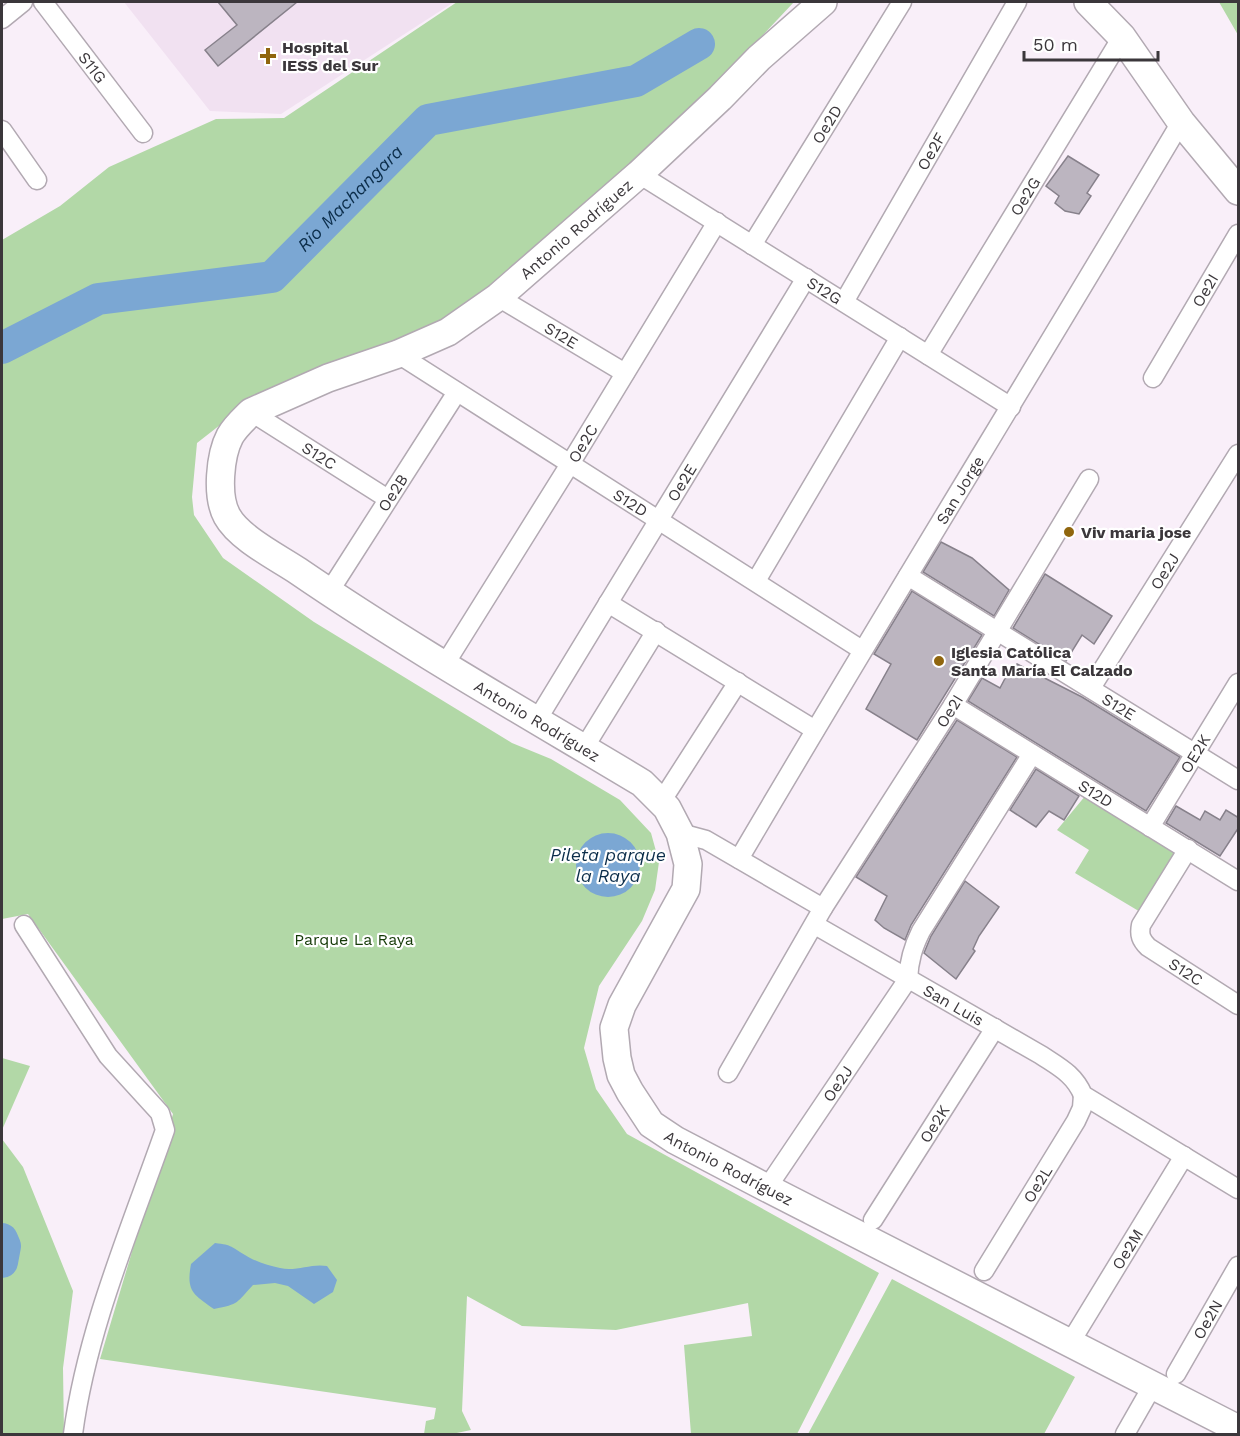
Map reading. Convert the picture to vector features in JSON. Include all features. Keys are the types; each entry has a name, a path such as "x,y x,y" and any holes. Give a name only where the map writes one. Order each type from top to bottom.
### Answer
{"street":[{"path":"2,19 23,2"},
{"name":"S11G","path":"43,2 143,133"},
{"name":"Antonio Rodríguez","path":"823,2 805,12 639,174 498,297 448,332 398,354 328,378 251,412 229,438 221,469 223,503 227,516 248,537 329,592 642,783 667,808 680,833 688,864 686,889 621,1005 614,1028 621,1075 651,1124 675,1140 766,1188 1070,1343 1164,1379 1239,1429"},
{"name":"Oe2D","path":"752,245 902,2"},
{"name":"Oe2F","path":"844,302 1017,2"},
{"path":"1088,2 1122,37 1181,122 1239,191"},
{"name":"Oe2G","path":"928,354 1122,37"},
{"name":"San Jorge","path":"739,859 862,650 1011,407 1181,122"},
{"path":"2,130 37,180"},
{"name":"S12G","path":"639,174 1011,407"},
{"name":"Oe2C","path":"445,664 717,222"},
{"name":"Oe2I","path":"1153,378 1239,234"},
{"name":"Oe2E","path":"537,720 806,278"},
{"name":"S12E","path":"498,297 625,373"},
{"path":"756,581 900,338"},
{"name":"S12D","path":"398,354 862,650"},
{"name":"Oe2B","path":"329,592 457,392"},
{"name":"S12C","path":"251,412 388,499"},
{"name":"Oe2J","path":"1091,688 1239,454"},
{"name":"Oe2I","path":"823,908 999,631 1011,607 1089,479"},
{"name":"S12E","path":"908,576 1239,780"},
{"path":"608,603 815,730"},
{"path":"584,748 656,632"},
{"path":"661,802 738,682"},
{"name":"OE2K","path":"1150,827 1239,683"},
{"name":"S12D","path":"953,705 1239,881"},
{"path":"908,979 909,961 921,931 1032,754"},
{"path":"680,833 706,840 823,908 728,1073"},
{"name":"S12C","path":"1188,849 1145,917 1139,932 1142,941 1148,947 1239,1005"},
{"path":"24,925 108,1056 160,1113 165,1130 93,1334 82,1378 73,1434"},
{"name":"San Luis","path":"814,926 995,1028 1067,1073 1077,1082 1083,1095 1239,1189"},
{"name":"Oe2J","path":"766,1188 908,979"},
{"name":"Oe2K","path":"873,1220 995,1028"},
{"name":"Oe2L","path":"984,1272 1076,1121 1082,1108 1083,1095"},
{"name":"Oe2M","path":"1070,1343 1184,1156"},
{"name":"Oe2N","path":"1125,1434 1239,1266"}],"shaded area":[{"name":"Hospital IESS del Sur","path":"124,2 454,2 281,114 210,111"}],"green space":[{"name":"Parque La Raya","path":"457,2 794,2 637,169 496,294 391,350 252,400 197,443 192,497 194,515 223,558 314,622 512,743 551,759 620,800 651,833 659,862 655,890 642,921 599,986 584,1048 596,1089 627,1134 879,1273 797,1434 691,1434 684,1345 752,1336 748,1303 616,1330 522,1326 467,1296 462,1411 471,1430 452,1434 424,1434 426,1421 434,1419 436,1408 100,1359 173,1114 28,914 2,919 2,240 60,206 109,167 216,119 284,118"},
{"path":"1219,2 1238,2 1238,35"},
{"path":"1086,795 1179,854 1142,913 1075,873 1089,850 1057,830"},
{"path":"2,1058 30,1066 2,1130"},
{"path":"2,1139 23,1167 73,1291 63,1368 64,1434 2,1434"},
{"path":"892,1279 1075,1377 1044,1434 808,1434"}],"water":[{"name":"Pileta parque la Raya","path":"602,833 614,833 631,842 638,853 640,865 638,877 631,888 614,897 602,897 590,892 581,883 576,871 576,859 581,847 590,838"},
{"path":"215,1243 229,1246 266,1265 280,1268 327,1266 337,1280 333,1292 314,1304 288,1286 275,1283 253,1285 237,1302 214,1309 193,1291 190,1273 191,1264"}],"building":[{"name":"Hospital IESS del Sur","path":"218,2 297,2 218,66 205,50 237,25"},
{"path":"1068,156 1099,175 1087,193 1091,196 1079,214 1065,211 1055,203 1059,196 1046,186"},
{"path":"941,542 972,558 1009,590 994,616 923,572"},
{"path":"1045,574 1112,616 1094,644 1082,635 1066,661 1013,628"},
{"path":"912,591 982,635 917,740 866,709 891,664 874,654"},
{"path":"1017,664 1082,697 1180,757 1146,811 968,701 982,678 1000,688 1010,669 1013,671"},
{"path":"957,720 1017,757 911,925 905,940 875,920 887,896 856,877"},
{"path":"1036,769 1079,796 1064,820 1049,811 1036,827 1010,810"},
{"path":"1176,806 1200,820 1205,811 1220,820 1226,810 1239,818 1239,827 1220,856 1166,823"},
{"path":"965,881 999,907 979,936 973,949 975,951 956,979 924,953 931,936"}],"waterway":[{"name":"Rio Machangara","path":"2,348 98,299 272,277 428,120 636,81 699,44"},
{"name":"Rio Machangara","path":"2,1239 5,1246 2,1262"}],"place":[{"name":"Hospital IESS del Sur","path":"268,56"},
{"name":"Viv maria jose","path":"1069,532"},
{"name":"Iglesia Católica Santa María El Calzado","path":"939,661"}]}
